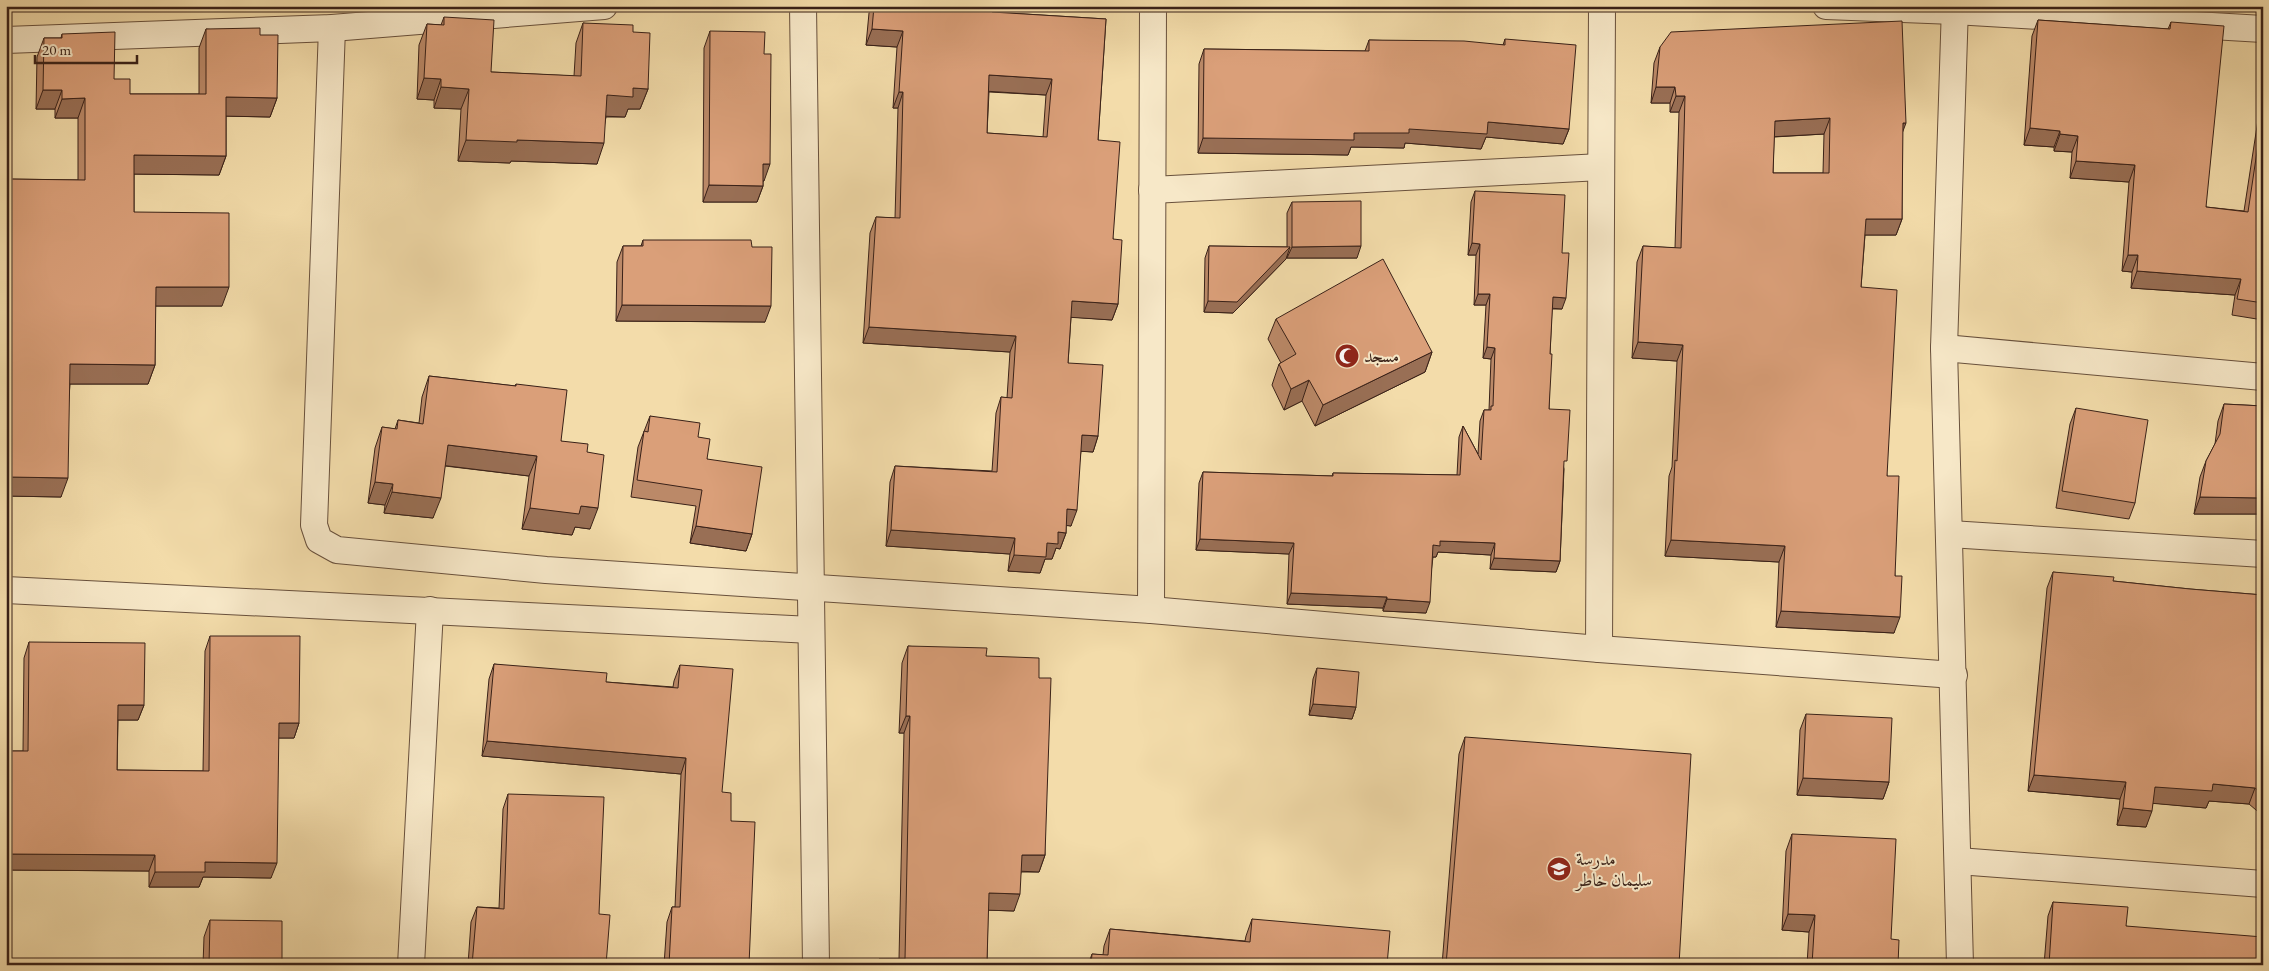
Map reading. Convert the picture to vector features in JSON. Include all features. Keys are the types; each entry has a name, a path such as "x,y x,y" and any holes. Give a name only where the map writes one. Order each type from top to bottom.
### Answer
{"street":[{"path":"6,40 332,28 604,6"},
{"path":"804,6 816,965"},
{"path":"1151,610 1152,6"},
{"path":"1599,649 1602,6"},
{"path":"1826,6 1954,8 2263,29"},
{"path":"1954,8 1944,348 1954,675 1960,965"},
{"path":"332,28 314,525 319,540 338,550 546,570 811,586 1151,610 1599,649 1954,675"},
{"path":"1152,190 1601,167"},
{"path":"1944,348 2263,377"},
{"path":"1950,534 2263,554"},
{"path":"6,590 812,630"},
{"path":"411,965 430,610"},
{"path":"1958,861 2263,884"}],"building":[{"path":"874,6 992,6 992,12 1106,19 1098,140 1120,142 1113,239 1122,240 1118,304 1072,301 1068,363 1103,365 1098,436 1082,435 1077,510 1067,509 1066,533 1058,532 1058,544 1047,543 1046,557 1014,555 1015,538 891,530 895,466 997,472 1001,397 1012,398 1016,336 869,327 876,217 900,218 903,92 899,92 903,31 872,29","holes":["989,75 1052,79 1047,137 987,133"]},
{"path":"444,17 494,20 491,72 581,76 583,23 633,25 633,32 650,33 648,89 633,88 633,97 607,95 604,143 466,140 469,89 441,87 441,79 424,78 427,24 444,25"},
{"path":"2038,20 2170,29 2171,22 2224,26 2206,207 2248,212 2263,111 2263,303 2237,299 2241,279 2137,271 2138,255 2128,255 2135,165 2076,161 2078,136 2060,134 2060,131 2030,128"},
{"path":"1902,21 1906,123 1903,123 1902,219 1866,219 1861,287 1897,290 1887,476 1899,476 1895,576 1902,576 1900,617 1781,611 1785,546 1671,540 1683,345 1638,342 1643,246 1681,248 1685,96 1676,96 1675,87 1656,87 1660,47 1671,32","holes":["1830,118 1829,173 1773,173 1775,121"]},
{"path":"260,28 260,35 278,35 277,98 226,97 226,156 134,155 134,212 229,213 229,287 156,287 155,365 70,364 68,478 9,477 10,364 6,364 6,179 85,180 85,98 62,99 62,90 43,90 44,38 62,38 62,34 115,32 114,79 130,79 130,94 206,94 206,29"},
{"path":"710,31 765,32 764,54 771,54 770,164 763,164 763,186 709,185"},
{"path":"1505,39 1576,45 1569,129 1488,122 1487,134 1409,129 1409,133 1354,133 1354,140 1203,138 1204,49 1369,51 1369,40 1464,41 1505,45"},
{"path":"1475,191 1565,195 1562,253 1569,253 1566,298 1553,297 1549,409 1570,410 1567,461 1564,461 1560,561 1494,558 1495,543 1440,541 1440,546 1433,545 1430,602 1387,599 1387,597 1291,593 1294,543 1200,539 1203,472 1333,476 1333,473 1460,475 1463,426 1481,460 1484,410 1491,410 1491,406 1493,406 1495,348 1487,347 1490,294 1478,294 1480,244 1472,243"},
{"path":"1361,201 1361,246 1292,247 1292,202"},
{"path":"643,240 751,240 752,247 772,247 771,306 622,305 623,246 643,246"},
{"path":"1209,246 1290,247 1237,302 1208,301"},
{"name":"مسجد","path":"1383,259 1432,352 1323,405 1309,380 1291,389 1279,364 1296,354 1276,319"},
{"path":"429,376 567,390 561,441 588,444 587,452 604,455 598,508 581,506 579,514 530,508 537,456 448,445 441,498 392,492 393,484 375,482 382,427 397,429 398,420 423,424"},
{"path":"2224,404 2263,406 2263,498 2200,497 2206,461 2220,434"},
{"path":"2076,408 2148,420 2135,503 2062,491"},
{"path":"650,416 700,423 698,437 710,439 707,459 762,467 752,534 696,526 702,490 637,480 644,431 648,432"},
{"path":"2053,572 2114,577 2113,581 2263,595 2263,794 2255,788 2213,784 2212,791 2155,787 2152,811 2123,808 2126,782 2034,775"},
{"path":"210,636 300,636 299,723 279,723 277,863 205,862 205,872 155,872 155,855 7,854 8,751 28,751 29,642 145,643 144,705 118,705 117,770 209,771"},
{"path":"908,646 987,648 986,656 1039,658 1039,678 1051,678 1045,855 1022,855 1020,894 989,893 987,962 1004,962 1004,965 879,965 879,959 905,959 910,716 906,716"},
{"path":"494,664 607,673 606,682 678,688 680,665 733,669 722,792 731,793 731,821 755,822 749,965 669,965 672,907 680,907 686,758 487,741"},
{"path":"1317,668 1359,672 1356,707 1313,704"},
{"path":"1806,714 1892,718 1889,782 1803,778"},
{"path":"1465,737 1691,754 1679,965 1446,965"},
{"path":"508,794 604,797 599,914 610,915 606,965 472,965 477,907 504,909"},
{"path":"1792,834 1896,839 1891,939 1899,940 1898,965 1812,965 1815,915 1788,914"},
{"path":"2053,902 2128,907 2126,926 2263,937 2263,965 2049,965"},
{"path":"1252,919 1390,931 1387,965 1091,965 1092,954 1108,955 1110,929 1250,942"},
{"path":"210,920 282,921 282,965 209,965"}],"place":[{"name":"مسجد","path":"1347,356"},
{"name":"مدرسة سليمان خاطر","path":"1559,869"}]}
